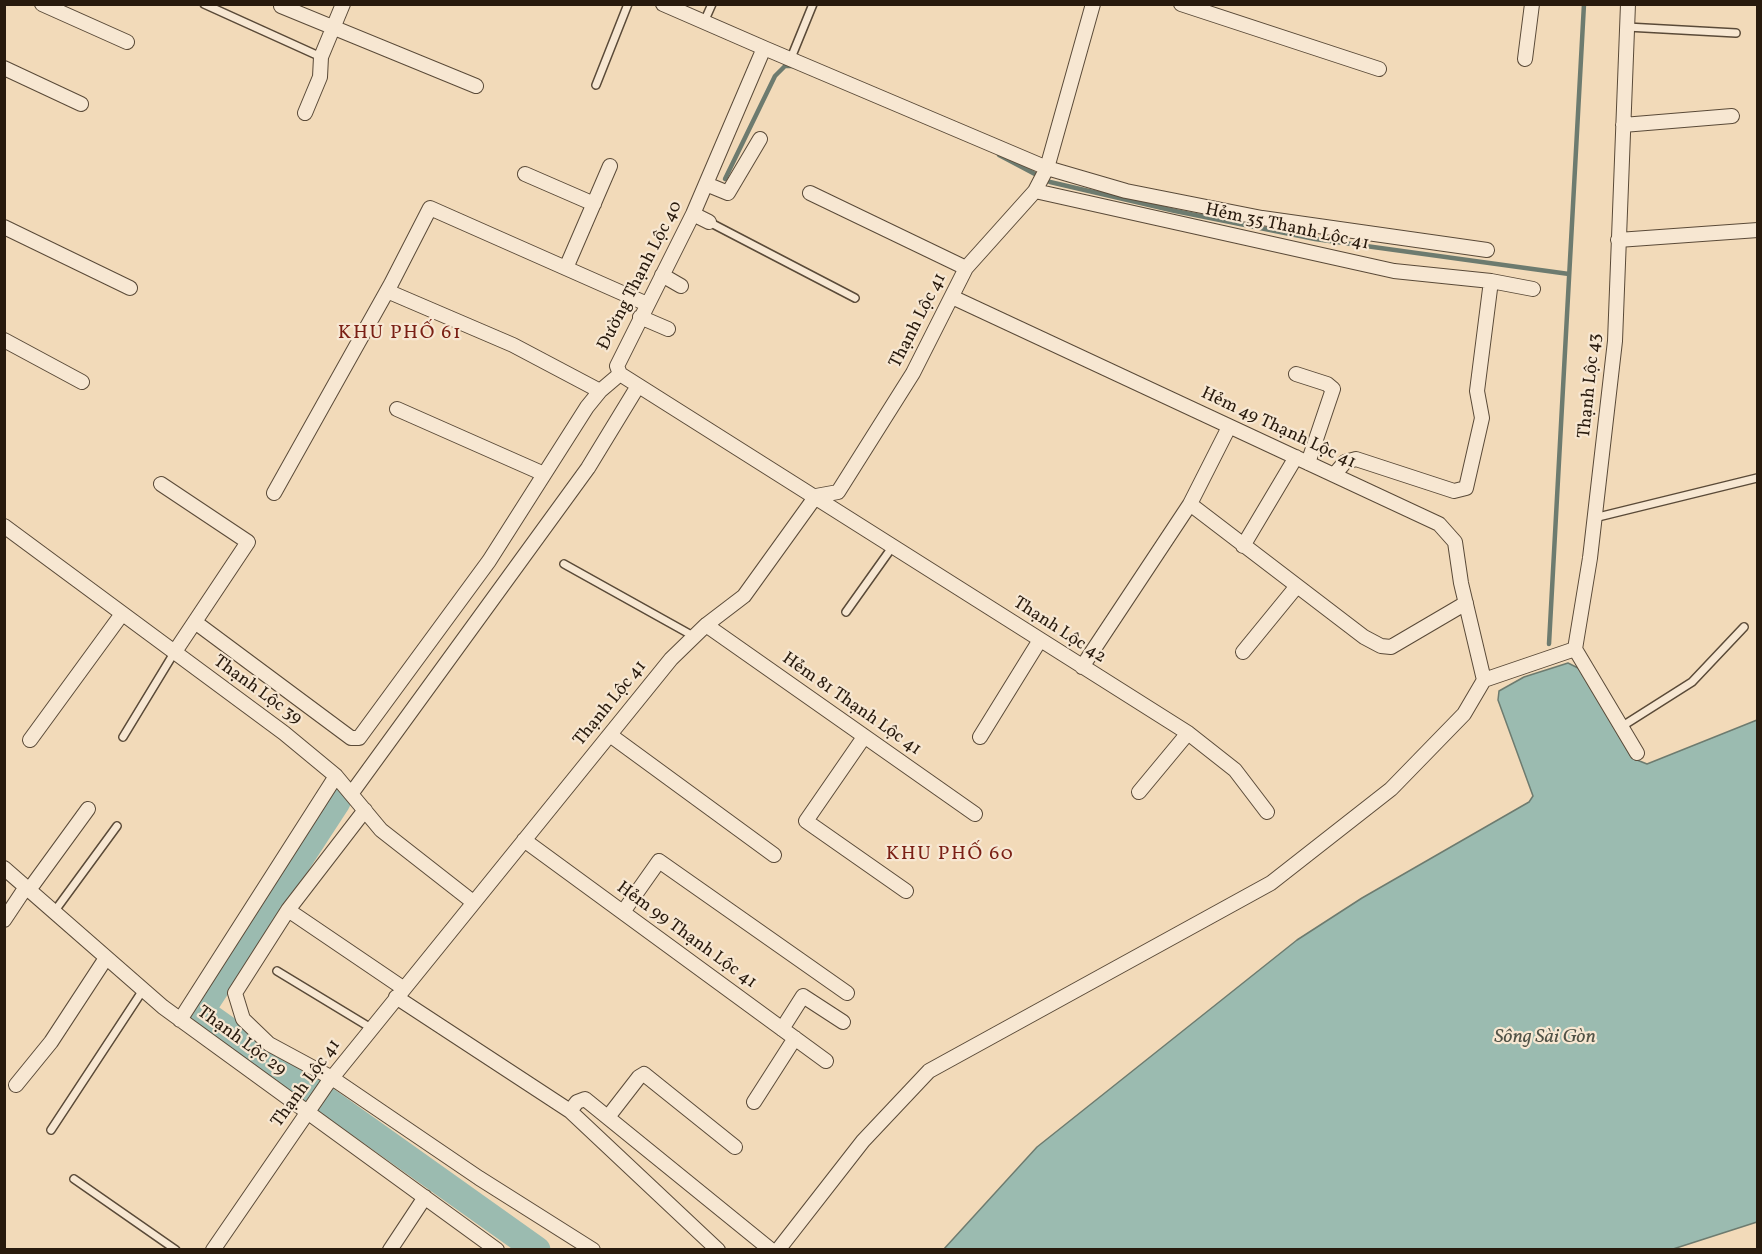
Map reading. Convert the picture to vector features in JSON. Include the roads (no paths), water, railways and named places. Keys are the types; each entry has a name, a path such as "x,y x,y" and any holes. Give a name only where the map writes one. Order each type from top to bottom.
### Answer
{"street":[{"path":"42,4 127,42"},
{"path":"304,113 320,77 321,57 344,4"},
{"path":"663,4 1047,168 1126,190 1262,218 1487,250"},
{"path":"1047,168 1093,4"},
{"path":"1181,4 1379,69"},
{"path":"1525,59 1532,4"},
{"name":"Thạnh Lộc 43","path":"1575,649 1594,518 1615,341 1628,4"},
{"path":"282,6 333,29 476,86"},
{"name":"Đường Thạnh Lộc 40","path":"764,48 693,214 617,366 620,374 816,496"},
{"path":"4,68 81,104"},
{"path":"1623,125 1732,116"},
{"path":"706,184 728,193 760,139"},
{"path":"566,268 610,166"},
{"name":"Thạnh Lộc 41","path":"213,1250 307,1112 371,1028 671,659 706,625 744,596 816,496 838,492 913,373 966,268 1035,191 1047,168"},
{"path":"525,174 594,204"},
{"name":"Hẻm 35 Thạnh Lộc 41","path":"1035,191 1394,271 1491,281 1533,290"},
{"path":"810,194 966,268"},
{"path":"274,493 387,291 430,208 647,303"},
{"path":"693,214 709,222"},
{"path":"4,227 130,288"},
{"path":"1618,240 1758,230"},
{"path":"662,275 681,286"},
{"path":"1334,475 1345,462 1356,459 1454,491 1466,488 1482,418 1477,391 1491,281"},
{"path":"387,291 513,345 600,391"},
{"name":"Hẻm 49 Thạnh Lộc 41","path":"951,297 1439,524 1455,542 1484,680"},
{"path":"640,317 669,329"},
{"path":"4,340 82,382"},
{"path":"195,622 351,738 359,738 489,561 600,391 620,374"},
{"path":"1243,546 1302,460 1334,389 1327,384 1296,374"},
{"path":"351,794 588,468 639,386"},
{"path":"398,409 544,474"},
{"path":"1082,667 1190,504 1229,427"},
{"path":"161,484 248,542 174,653"},
{"name":"Thạnh Lộc 42","path":"816,496 1188,733 1235,770 1267,812"},
{"path":"1190,504 1364,637 1386,647 1466,603"},
{"name":"Thạnh Lộc 39","path":"4,526 284,733 336,776 381,830 473,902"},
{"path":"1243,652 1297,586"},
{"path":"30,740 122,615"},
{"name":"Hẻm 81 Thạnh Lộc 41","path":"706,625 975,814"},
{"path":"980,737 1040,640"},
{"path":"778,1250 863,1141 929,1071 1271,883 1391,789 1464,714 1484,680 1575,649 1636,753"},
{"path":"1138,792 1188,733"},
{"path":"610,735 774,855"},
{"path":"864,736 806,821 906,891"},
{"path":"180,1020 336,776"},
{"path":"4,920 88,809"},
{"path":"364,810 288,910 235,993 243,1018 269,1044 593,1250"},
{"name":"Hẻm 99 Thạnh Lộc 41","path":"524,840 826,1061"},
{"path":"623,912 659,861 847,993"},
{"name":"Thạnh Lộc 29","path":"4,868 180,1020 497,1250"},
{"path":"288,910 399,993 570,1111 718,1250"},
{"path":"16,1085 51,1042 106,958"},
{"path":"782,1029 803,996 843,1022"},
{"path":"754,1102 795,1038"},
{"path":"608,1117 639,1077 644,1074 735,1147"},
{"path":"570,1111 576,1102 585,1099 771,1250"},
{"path":"390,1250 425,1197"}],"lane":[{"path":"204,4 321,57"},
{"path":"596,85 628,4"},
{"path":"704,22 712,4"},
{"path":"792,58 813,4"},
{"path":"1627,27 1736,33"},
{"path":"709,222 855,298"},
{"path":"1594,518 1757,478"},
{"path":"846,612 893,546"},
{"path":"564,564 695,637"},
{"path":"1621,727 1692,682 1744,627"},
{"path":"123,736 174,653"},
{"path":"54,912 117,826"},
{"path":"277,971 371,1028"},
{"path":"51,1130 143,990"},
{"path":"74,1179 176,1250"}],"water":[{"name":"Sông Sài Gòn","path":"1568,663 1580,669 1632,758 1647,764 1757,720 1757,1222 1670,1250 943,1250 1037,1147 1297,940 1362,898 1529,802 1533,796 1498,700 1499,691 1524,677"}],"waterway":[{"path":"1549,644 1584,4"},
{"path":"725,179 775,76 785,66 793,66"},
{"path":"999,155 1050,182 1175,211 1315,239 1569,274"},
{"path":"337,802 201,1011 537,1250"}],"district":[{"name":"KHU PHỐ 61","path":"400,334"},
{"name":"KHU PHỐ 60","path":"950,855"}]}
